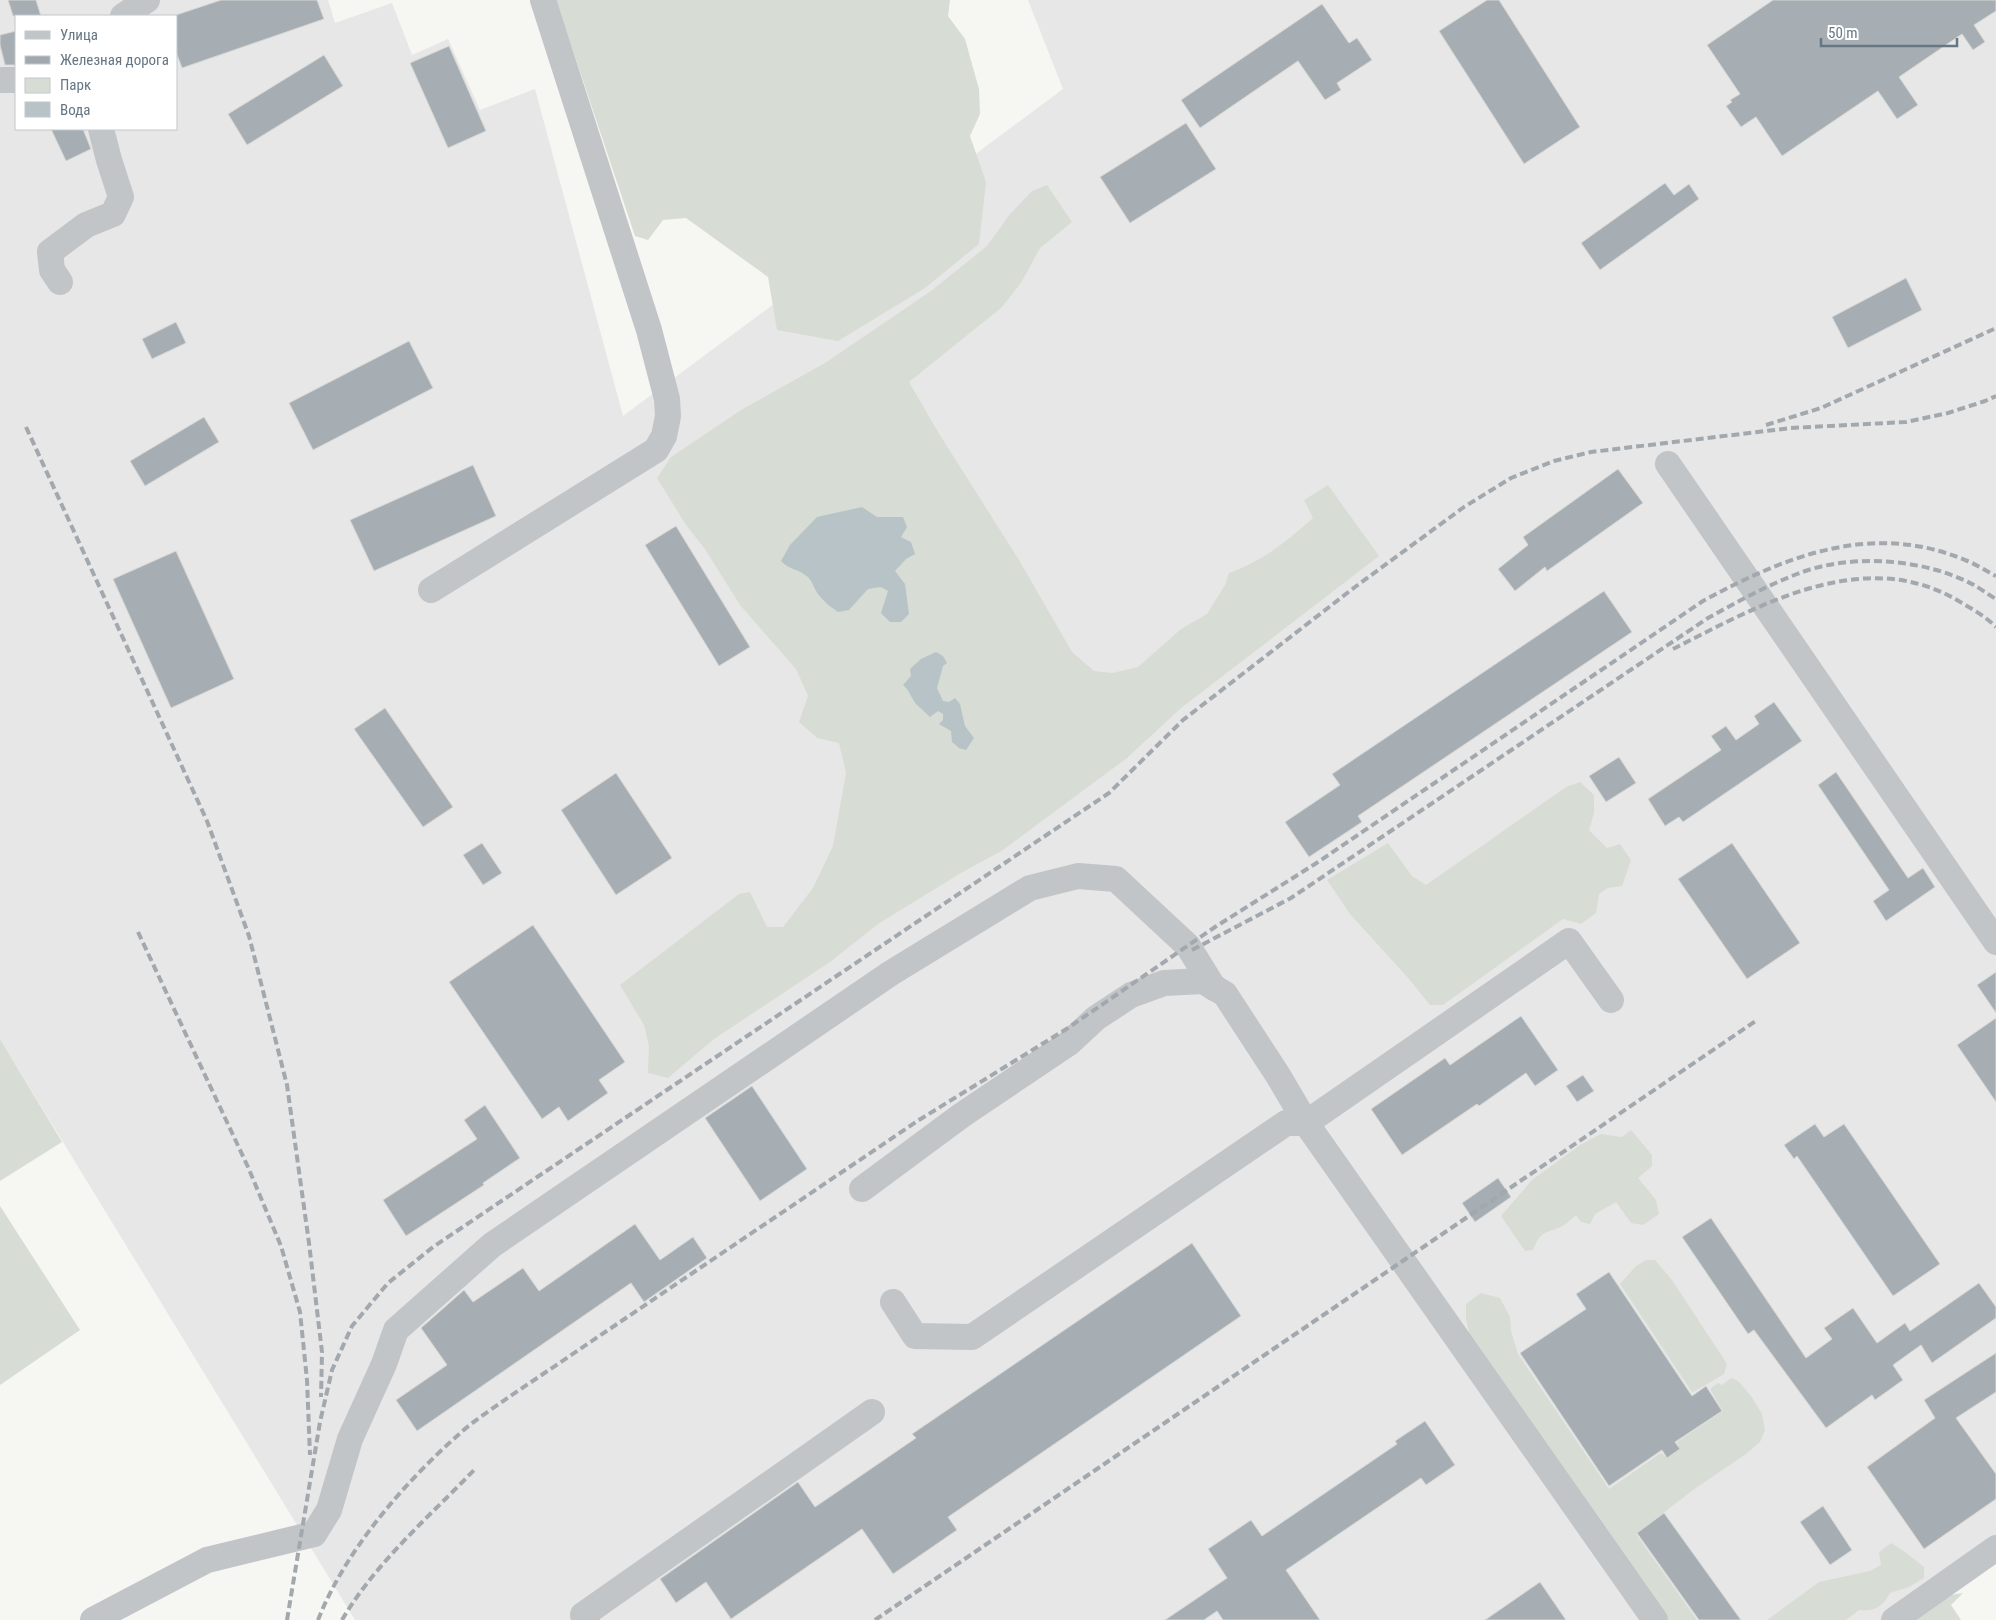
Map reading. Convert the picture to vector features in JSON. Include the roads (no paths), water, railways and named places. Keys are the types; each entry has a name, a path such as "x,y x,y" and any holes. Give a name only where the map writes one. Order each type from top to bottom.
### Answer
{"street":[{"path":"124,15 147,0"},
{"path":"431,590 656,450 664,436 668,416 667,399 649,330 543,0"},
{"path":"0,80 15,80"},
{"path":"60,282 52,270 50,252 86,225 113,214 121,197 109,160 102,130"},
{"path":"1668,464 1996,942"},
{"path":"93,1620 208,1560 314,1534 329,1510 350,1439 384,1364 396,1330 492,1245 891,973 1030,888 1078,876 1116,879 1188,946 1214,988"},
{"path":"893,1302 915,1336 972,1337 1286,1124 1306,1123 1569,942 1611,1000"},
{"path":"862,1189 962,1116 1069,1043 1096,1018 1131,995 1164,983 1203,981 1225,994 1306,1123 1655,1620"},
{"path":"587,1620 583,1615 872,1412"},
{"path":"1894,1620 1996,1548"}],"water":[{"path":"862,507 877,517 903,517 907,527 901,537 911,542 915,554 906,559 895,571 905,584 909,614 901,622 890,622 881,613 888,591 881,587 868,589 849,610 838,612 820,597 808,577 781,561 790,545 817,517"},
{"path":"936,652 943,656 947,663 943,666 937,688 943,701 949,702 955,698 960,704 965,726 974,738 966,750 959,748 952,742 951,731 939,724 943,720 943,714 938,711 930,717 915,703 903,685 911,676 910,669 921,659"}],"railway":[{"path":"1766,425 1821,408 1994,329"},
{"path":"287,1620 320,1422 332,1370 352,1326 388,1283 433,1247 1109,793 1183,720 1355,587 1464,507 1511,478 1554,461 1591,452 1791,428 1906,422 1948,413 1996,396"},
{"path":"26,427 207,821 249,936 287,1085 322,1352 321,1397"},
{"path":"318,1620 344,1569 377,1520 416,1475 476,1420 919,1120 1068,1028 1215,927 1315,864 1703,601 1766,570 1798,558 1830,549 1863,544 1896,544 1930,549 1969,562 1996,576"},
{"path":"1192,950 1291,898 1708,618 1752,594 1785,579 1818,567 1840,563 1886,561 1910,564 1954,576 1974,585 1996,599"},
{"path":"1673,649 1743,614 1779,599 1816,586 1854,579 1891,579 1929,587 1965,605 1996,627"},
{"path":"138,932 248,1167 281,1246 300,1312 307,1380 310,1455"},
{"path":"875,1620 1757,1020"},
{"path":"342,1620 387,1559 475,1469"}]}
